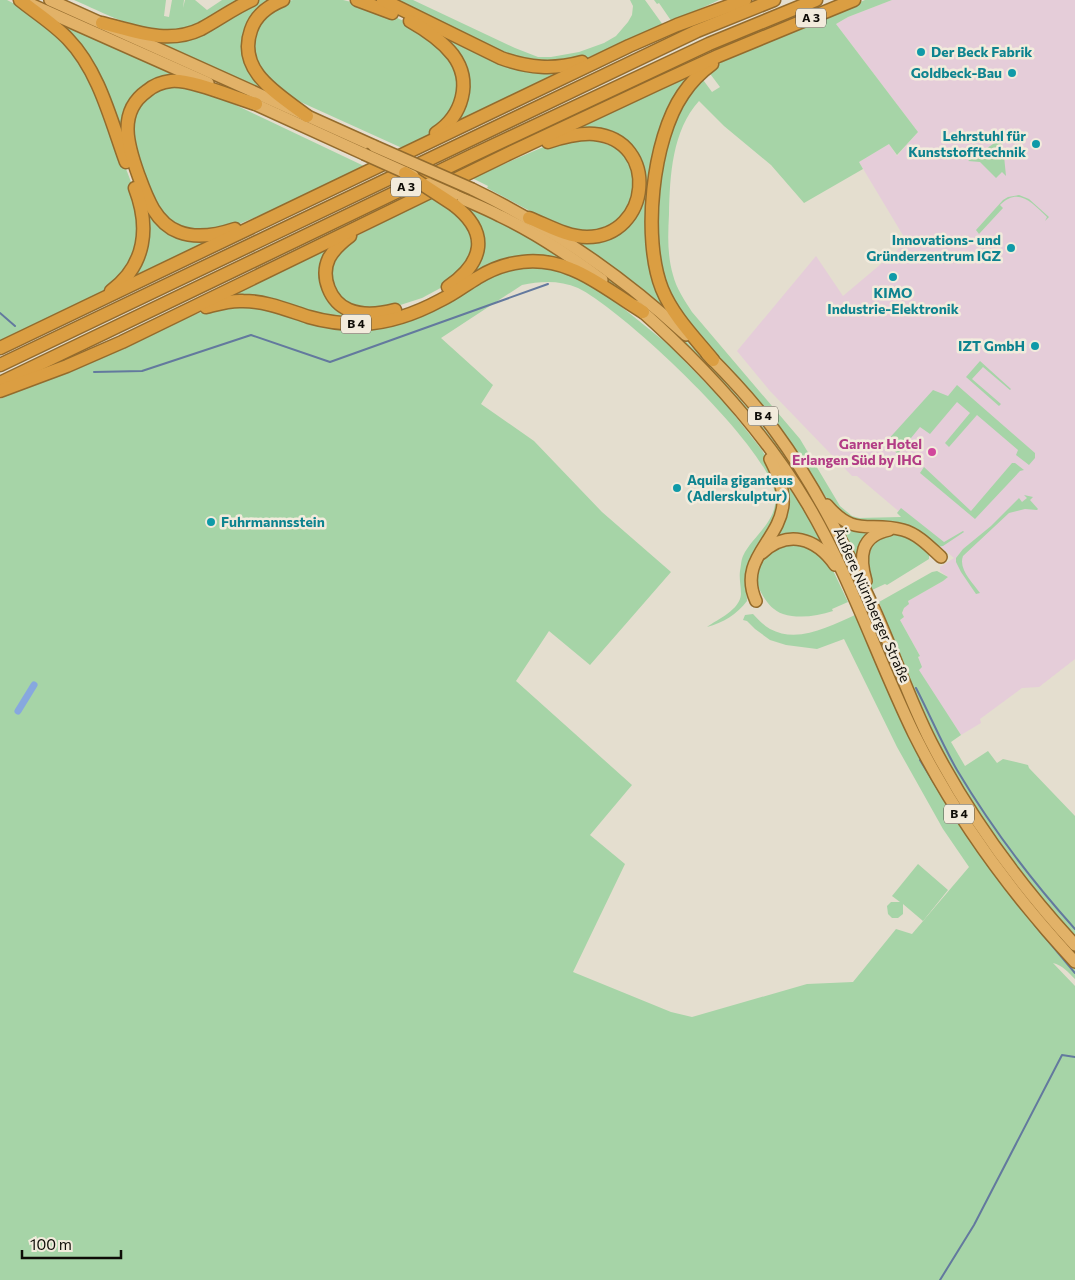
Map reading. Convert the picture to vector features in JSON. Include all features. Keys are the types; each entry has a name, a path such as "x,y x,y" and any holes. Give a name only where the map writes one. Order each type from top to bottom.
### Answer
{"highway":[{"path":"21,0 256,104 404,173"},
{"path":"21,0 67,38 88,65 101,95 143,213 143,241 139,255 129,272 117,286 106,294 63,318"},
{"name":"B 4","path":"50,0 307,116"},
{"name":"B 4","path":"102,24 155,36 181,35 200,29 252,0"},
{"path":"283,0 264,10 256,20 250,34 248,53 252,67 260,80 307,116"},
{"path":"357,0 398,15 426,31 453,56 462,76 464,88 462,101 453,118 440,131 405,154"},
{"path":"383,0 501,58 528,67 569,66 630,46"},
{"path":"0,348 630,46 677,25 746,0"},
{"name":"A 3","path":"0,365 688,36 774,0"},
{"name":"A 3","path":"0,383 709,44 816,0"},
{"name":"A 3","path":"512,152 665,80 854,0"},
{"name":"A 3","path":"713,360 678,317 664,295 659,282 653,243 653,195 656,173 666,128 682,95 692,82 713,64 768,36"},
{"path":"256,104 186,82 172,81 154,86 139,97 130,111 127,131 132,156 145,192 155,212 167,225 179,232 197,236 218,234 292,209"},
{"name":"Äußere Nürnberger Straße","path":"307,116 472,189 529,218 581,251 624,282 672,322 713,360 756,407 775,432 834,528 874,609 915,710 944,766 973,814 1013,872 1050,918 1075,945"},
{"name":"B 4","path":"512,152 564,137 594,134 612,139 626,149 637,164 640,186 636,204 625,220 607,233 589,237 574,235 529,218"},
{"path":"0,391 88,358 512,152"},
{"name":"A 3","path":"380,217 340,244 330,257 326,268 327,283 333,297 344,308 358,313 382,313 410,306 437,294 463,275 476,256 478,246 477,235 472,222 454,200 404,173"},
{"name":"Äußere Nürnberger Straße","path":"454,200 501,216 582,265 643,312 694,360 754,428 790,477 825,536 853,592 904,712 948,796 971,832 1016,894 1075,962"},
{"name":"B 4","path":"174,316 219,303 243,301 267,304 327,321 353,324 374,323 402,316 428,306 498,267 515,262 528,261 553,263 572,269 643,312"},
{"path":"754,428 779,477 783,503 777,524 756,560 750,577 751,589 756,601"},
{"path":"805,478 834,514 843,521 860,527 896,529 912,533 941,557"},
{"path":"874,609 862,568 862,553 867,543 875,535 896,529"},
{"name":"B 4","path":"756,560 767,548 779,542 794,539 810,542 828,556 853,592"}],"shaded area":[{"path":"892,0 1075,0 1075,659 1039,687 1022,688 980,719 981,723 961,735 918,670 920,664 918,657 920,656 900,620 904,617 902,613 908,601 948,577 940,571 940,567 954,558 857,476 852,476 770,391 737,351 816,256 843,296 907,242 859,162 889,144 897,156 918,132 836,24 848,17"}],"green space":[{"path":"0,0 7,0 34,14 81,60 136,195 141,229 131,265 110,288 0,344"},
{"path":"74,0 166,0 164,16 169,17 172,0 184,0 183,8 185,0 195,0 207,10 222,0 242,0 210,20 192,28 161,31 131,24"},
{"path":"257,0 275,0 245,44 280,98 129,30 165,38"},
{"path":"343,0 385,12 416,27 429,37 457,69 457,107 433,133 402,148 294,99 273,86 253,61 253,34 261,18 288,1"},
{"path":"390,0 413,0 538,57 551,57 579,52 604,43 616,36 632,15 633,6 630,0 645,0 663,25 581,60 562,64 515,60"},
{"path":"654,0 719,0 672,22 659,3 657,4"},
{"path":"865,0 892,0 848,17 836,24 918,132 897,155 889,144 859,162 863,169 804,203 771,165 724,126 699,101 683,126 674,154 669,199 668,237 670,260 676,285 692,312 800,439 840,506 852,516 859,518 901,517 897,513 901,508 944,542 964,532 943,546 937,547 927,539 861,525 833,508 794,449 690,328 662,281 655,201 672,121 701,77 712,92 720,87 708,71 722,62"},
{"path":"48,16 198,82 162,80 124,124 161,223 221,236 126,285 131,276 144,209 101,86"},
{"path":"418,22 492,57 573,67 452,129 466,79"},
{"path":"696,71 672,107 649,227 674,316 569,239 588,239 638,206 630,149 568,130"},
{"path":"161,86 202,89 364,166 285,205 227,229 197,232 175,226 153,202 131,133 137,106"},
{"path":"995,134 1003,146 1006,176 1002,172 996,178 980,162 968,161 996,142 993,136"},
{"path":"580,137 621,148 638,182 623,219 593,234 560,227 472,178 548,145"},
{"path":"464,189 493,204 593,264 669,325 719,375 751,412 784,454 811,494 862,592 900,685 1032,902 1075,951 1075,956 1050,929 972,827 934,763 785,464 640,305 591,267 458,191"},
{"path":"441,193 516,228 590,276 525,257 416,309 356,321 226,295 353,231 323,271 352,314 402,311 443,293 481,246"},
{"path":"1019,195 1029,199 1049,217 1045,221 1047,217 1031,202 1020,197 1013,197 1000,205 1003,208 979,234 976,230 1003,200"},
{"path":"433,197 468,220 475,251 448,284 422,298 391,308 350,308 330,286 332,261 347,241"},
{"path":"547,265 597,287 670,346 724,402 762,450 773,470 781,503 746,584 747,601 729,617 707,627 733,609 740,600 742,558 747,548 769,520 775,504 775,494 767,473 748,445 722,414 691,381 626,322 599,301 571,285 550,282 522,285 441,338 493,385 481,404 534,441 602,512 671,572 590,665 549,631 516,681 632,785 590,835 625,864 573,972 671,1012 692,1017 807,984 853,982 896,929 912,934 969,867 943,829 897,747 844,639 817,649 786,645 770,640 747,621 743,620 745,615 753,614 770,629 792,635 814,632 855,615 874,660 913,739 1075,968 1075,979 1062,967 1053,963 1075,986 1075,1280 0,1280 0,399 177,321 218,306 236,303 371,325 500,269"},
{"path":"980,361 1011,389 983,367 972,379 1001,404 999,406 966,377"},
{"path":"957,385 1035,453 1035,458 1029,465 1016,455 1018,450 977,415 949,447 945,443 970,413 957,402 930,434 920,427 898,454 885,443 933,390 948,396"},
{"path":"774,461 828,550 776,540 773,536 783,518"},
{"path":"1012,463 1015,463 1024,470 1020,471 975,519 920,473 924,467 971,511"},
{"path":"1024,495 1033,497 1030,500 1037,510 1025,509 1009,513 963,556 964,571 980,593 976,594 961,572 956,558 963,549 991,526 1019,498 1022,502 1027,498"},
{"path":"837,521 872,531 857,565"},
{"path":"893,533 913,539 929,554 929,559 887,585 885,584 872,590 864,568 870,543"},
{"path":"780,545 806,545 829,562 848,602 832,609 833,611 808,616 789,616 774,609 765,599 759,587 757,573 762,561"},
{"path":"937,571 948,577 908,601 909,604 902,613 904,617 900,620 920,656 918,657 922,667 919,670 961,735 951,742 965,766 988,751 997,763 1003,759 1028,765 1075,816 1075,939 1016,869 960,785 914,695 879,602"},
{"path":"918,864 948,890 923,921 903,904 903,914 898,918 892,918 888,914 887,906 891,902 900,902 892,896"}],"waterway":[{"path":"94,372 142,371 251,335 330,362 548,284"},
{"path":"0,313 15,326"},
{"path":"18,711 34,685"},
{"path":"916,688 952,760 970,791 1027,872 1075,929"},
{"path":"920,760 942,796"},
{"path":"988,865 1000,881"},
{"path":"1034,924 1075,973"},
{"path":"940,1280 974,1225 1062,1055 1075,1057"}],"place":[{"name":"Der Beck Fabrik","path":"921,52"},
{"name":"Goldbeck-Bau","path":"1012,73"},
{"name":"Lehrstuhl für Kunststofftechnik","path":"1036,144"},
{"name":"Innovations- und Gründerzentrum IGZ","path":"1011,248"},
{"name":"KIMO Industrie-Elektronik","path":"893,277"},
{"name":"IZT GmbH","path":"1035,346"},
{"name":"Garner Hotel Erlangen Süd by IHG","path":"932,452"},
{"name":"Aquila giganteus (Adlerskulptur)","path":"677,488"},
{"name":"Fuhrmannsstein","path":"211,522"}]}
